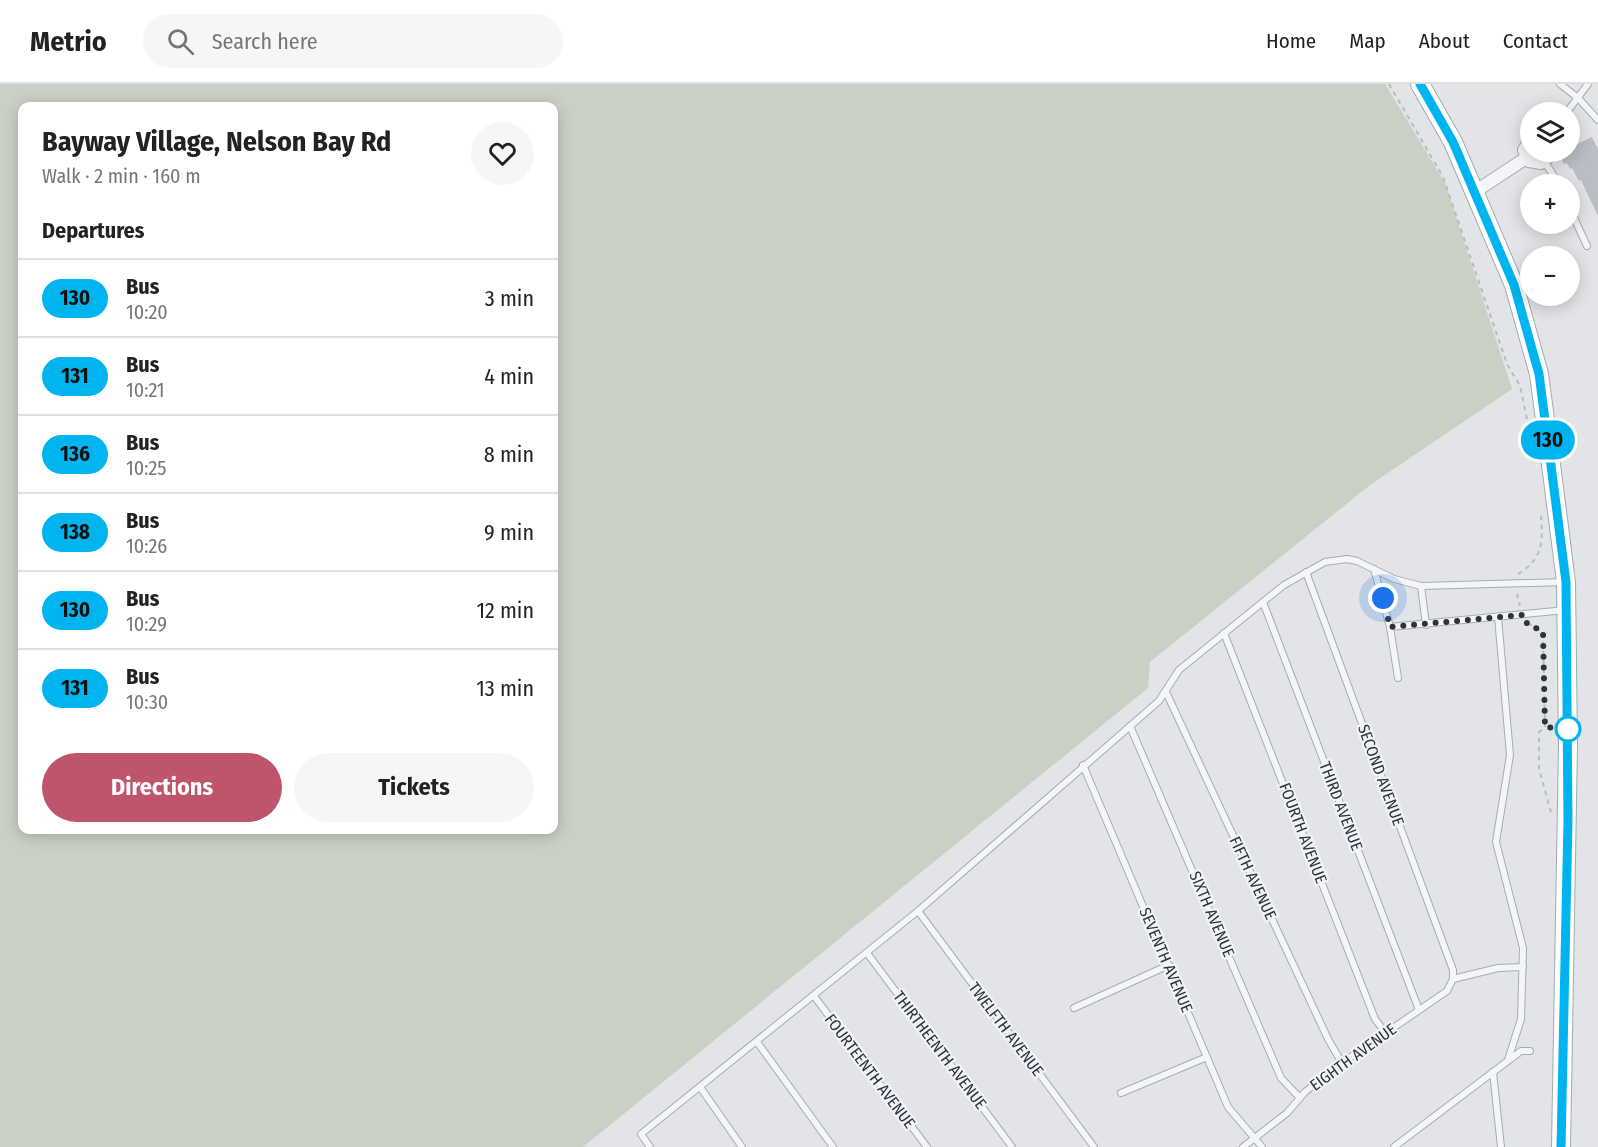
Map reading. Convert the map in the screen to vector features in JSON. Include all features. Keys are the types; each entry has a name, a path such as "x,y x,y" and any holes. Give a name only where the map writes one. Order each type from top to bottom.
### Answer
{"main road":[{"path":"1420,84 1453,142 1476,192 1514,285 1539,374 1566,582 1568,821 1561,1147"}],"street":[{"path":"1476,192 1520,162"}],"lane":[{"path":"1560,84 1578,98 1598,120"},
{"path":"1575,102 1588,84"},
{"path":"1580,231 1587,246"},
{"path":"650,1147 641,1134 918,911 1130,726 1166,692 1169,683 1179,669 1263,602 1306,572 1325,562 1347,559 1394,579 1421,586 1566,582"},
{"path":"1374,569 1390,627 1398,678"},
{"name":"SECOND AVENUE","path":"1306,572 1452,970 1453,980"},
{"path":"1421,586 1426,625"},
{"name":"THIRD AVENUE","path":"1263,602 1419,1010"},
{"path":"1390,627 1566,610"},
{"path":"1498,617 1510,755 1496,842 1521,934 1523,967 1521,1019 1508,1060"},
{"name":"FOURTH AVENUE","path":"1224,633 1375,1019 1384,1032"},
{"name":"FIFTH AVENUE","path":"1166,692 1328,1039 1342,1063"},
{"name":"SIXTH AVENUE","path":"1130,726 1281,1078 1300,1098"},
{"name":"SEVENTH AVENUE","path":"1083,765 1228,1107 1262,1147"},
{"name":"TWELFTH AVENUE","path":"918,911 1094,1147"},
{"name":"THIRTHEENTH AVENUE","path":"867,953 1012,1147"},
{"path":"1074,1008 1169,965"},
{"path":"1453,980 1498,968 1523,967"},
{"name":"EIGHTH AVENUE","path":"1243,1147 1287,1113 1300,1098 1342,1063 1384,1032 1447,991 1453,980"},
{"name":"FOURTEENTH AVENUE","path":"814,996 927,1147"},
{"path":"757,1042 832,1147"},
{"path":"1394,1147 1508,1060 1521,1051 1530,1050"},
{"path":"1121,1093 1208,1057"},
{"path":"1493,1072 1501,1147"},
{"path":"700,1087 742,1147"}],"path":[{"path":"1389,84 1443,177 1507,364 1520,386 1532,448"},
{"path":"1540,511 1542,548 1529,568 1516,576 1523,621 1543,632 1545,727 1539,732 1539,769 1551,812"}],"shaded area":[{"path":"0,84 1385,84 1445,183 1512,389 1370,485 1150,662 1148,688 583,1147 0,1147"}],"building":[{"path":"1592,137 1598,149 1598,216 1580,180 1580,174 1575,174 1567,163 1563,162 1580,162 1580,143"}],"bus line":[{"name":"130","path":"1420,84 1453,142 1491,228 1514,285 1539,374 1566,582 1568,821 1561,1147"}],"route":[{"path":"1383,598 1390,627 1522,615 1523,621 1543,632 1546,677 1545,727 1568,729"}]}
